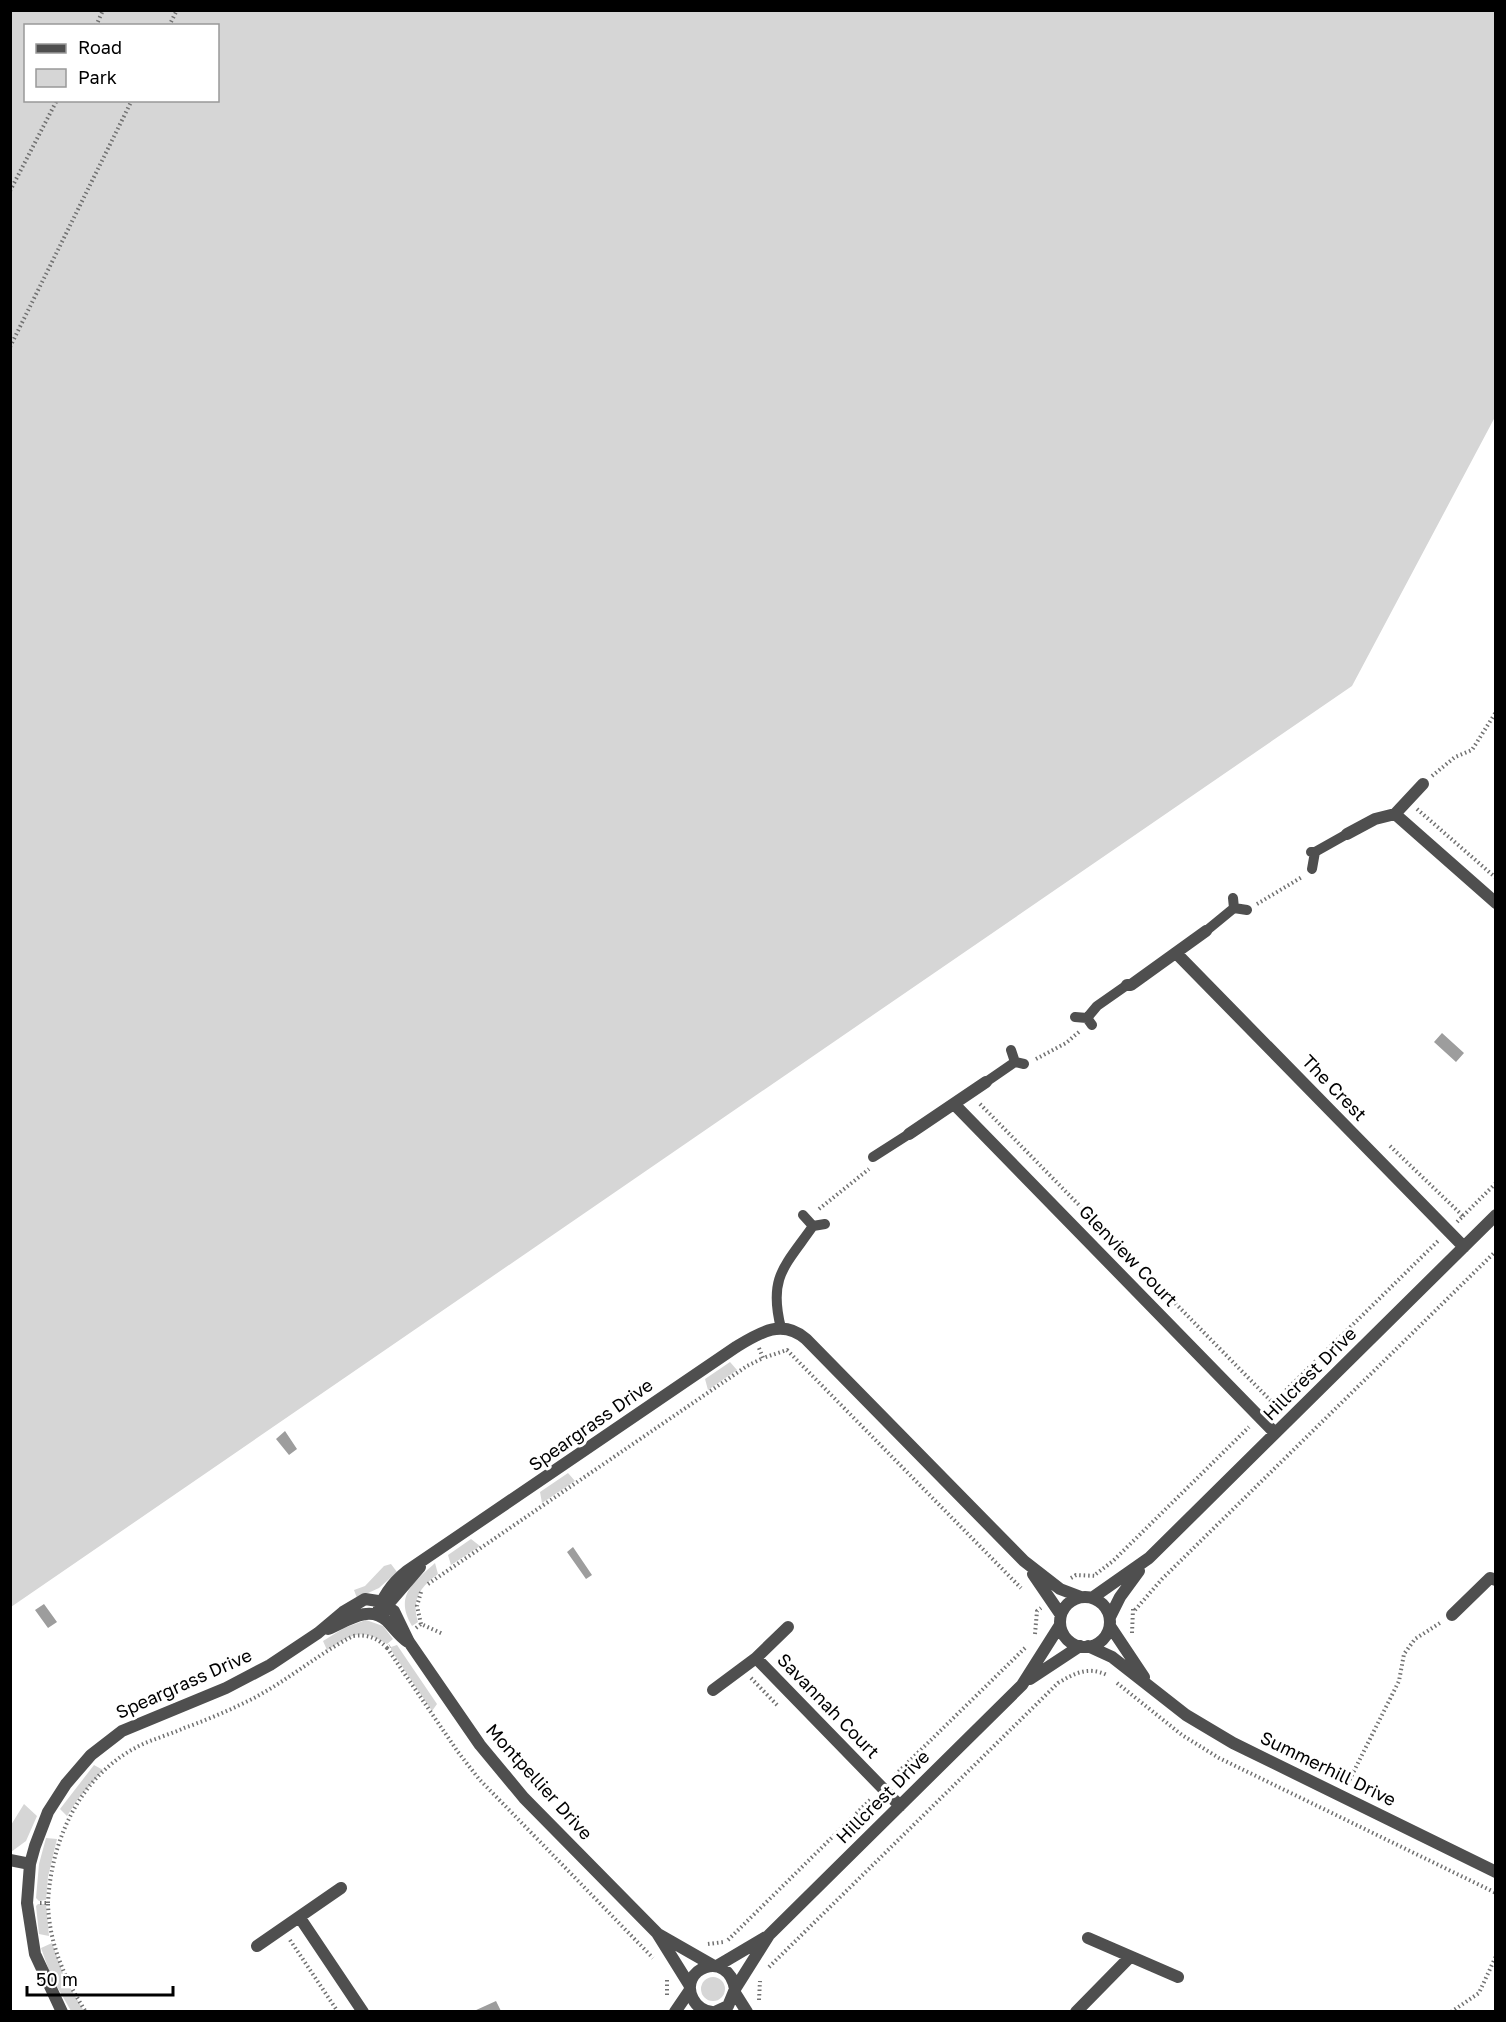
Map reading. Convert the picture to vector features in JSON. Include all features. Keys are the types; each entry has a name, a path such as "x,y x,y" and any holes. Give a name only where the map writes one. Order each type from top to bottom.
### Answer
{"street":[{"path":"1347,834 1375,819 1395,814 1423,784"},
{"path":"1395,814 1496,903"},
{"path":"1127,985 1131,985 1206,932"},
{"name":"The Crest","path":"1177,954 1464,1247"},
{"path":"909,1134 986,1082"},
{"name":"Glenview Court","path":"954,1104 1275,1433"},
{"name":"Hillcrest Drive","path":"1110,1622 1118,1600 1149,1558 1496,1215"},
{"path":"781,1328 798,1332 806,1339 1024,1561 1052,1599 1067,1638 1084,1646 1102,1640 1110,1622 1104,1605 1062,1590 1024,1561"},
{"name":"Speargrass Drive","path":"318,1633 360,1614 377,1615 425,1561 755,1336 781,1328"},
{"name":"Hillcrest Drive","path":"1086,1597 1107,1588 1149,1558"},
{"path":"1452,1615 1494,1577"},
{"path":"1061,1620 1068,1603 1086,1597"},
{"name":"Speargrass Drive","path":"62,2012 35,1954 27,1903 30,1864 41,1828 57,1797 76,1772 106,1742 143,1720 234,1684 270,1665 357,1603 365,1599 385,1604"},
{"name":"Montpellier Drive","path":"385,1604 405,1638 501,1772 657,1933 690,1988"},
{"name":"Montpellier Drive","path":"377,1615 405,1638"},
{"name":"Hillcrest Drive","path":"1022,1685 1061,1620"},
{"name":"Summerhill Drive","path":"1110,1622 1119,1643 1152,1687"},
{"name":"Savannah Court","path":"713,1690 756,1658 788,1627"},
{"name":"Hillcrest Drive","path":"735,1991 769,1935 1022,1685 1061,1658 1084,1646"},
{"name":"Summerhill Drive","path":"1084,1646 1112,1658 1186,1715 1224,1737 1496,1872"},
{"name":"Savannah Court","path":"756,1658 900,1806"},
{"path":"10,1860 30,1864"},
{"path":"257,1946 341,1888"},
{"path":"300,1918 363,2012"},
{"name":"Montpellier Drive","path":"657,1933 715,1966"},
{"name":"Hillcrest Drive","path":"715,1966 769,1935"},
{"path":"1088,1938 1178,1977"},
{"path":"1076,2012 1130,1958"},
{"path":"675,2012 690,1988 695,1974 707,1967 715,1966 730,1974 735,1991 747,2012"},
{"path":"690,1988 695,2003 707,2011 714,2012 728,2006 735,1991"}],"lane":[{"path":"1312,869 1313,852 1347,834"},
{"path":"1206,932 1233,903 1247,910"},
{"path":"1075,1017 1090,1021 1097,1006 1127,985"},
{"path":"986,1082 1019,1063 1011,1050"},
{"path":"871,1158 909,1134"},
{"path":"781,1328 775,1296 778,1278 808,1220 825,1224"}],"path":[{"path":"97,24 103,10"},
{"path":"170,24 177,10"},
{"path":"10,191 56,102"},
{"path":"10,347 131,102"},
{"path":"1423,784 1455,757 1472,750 1496,712"},
{"path":"1406,802 1419,810 1496,878"},
{"path":"1247,910 1312,869"},
{"path":"1019,1063 1066,1043 1090,1021"},
{"path":"970,1094 1273,1404"},
{"path":"1381,1137 1463,1216"},
{"path":"808,1220 871,1158"},
{"path":"1062,1590 1074,1575 1096,1574 1113,1561 1496,1183"},
{"path":"1119,1643 1133,1631 1135,1610 1162,1579 1496,1251"},
{"path":"755,1336 763,1358"},
{"path":"421,1624 418,1598 428,1584 747,1366 787,1350 1026,1593"},
{"path":"1096,1574 1107,1588"},
{"path":"1036,1611 1052,1599"},
{"path":"1118,1600 1135,1610"},
{"path":"1034,1606 1036,1611 1035,1637 1049,1643"},
{"path":"1341,1777 1349,1781 1399,1681 1404,1654 1415,1639 1452,1615"},
{"path":"421,1624 443,1634"},
{"path":"86,2012 63,1972 53,1944 48,1903 54,1857 69,1817 87,1790 117,1761 136,1747 213,1717 254,1698 353,1636 373,1638 387,1648 405,1638 421,1624"},
{"path":"1061,1658 1072,1675"},
{"path":"763,1974 1036,1703 1058,1683 1087,1670 1108,1675 1182,1735 1219,1758 1496,1893"},
{"path":"1317,1806 1325,1788"},
{"path":"27,1903 48,1903"},
{"path":"283,1929 338,2012"},
{"path":"1451,2012 1479,1992 1496,1956"}],"green space":[{"path":"11,10 1495,11 1495,417 1352,686 11,1607"},
{"path":"730,1362 737,1370 708,1390 705,1379"},
{"path":"568,1473 575,1481 542,1503 540,1492"},
{"path":"471,1539 480,1546 451,1565 448,1555"},
{"path":"435,1563 438,1574 426,1584 419,1595 416,1607 418,1622 412,1626 407,1616 406,1598 413,1584"},
{"path":"391,1564 397,1572 379,1588 357,1598 354,1590 365,1586 384,1566"},
{"path":"366,1620 383,1626 393,1639 387,1644 370,1636 357,1635 327,1650 323,1641 344,1628"},
{"path":"397,1645 437,1704 432,1711 391,1650 391,1647"},
{"path":"94,1765 103,1770 78,1799 67,1816 60,1809"},
{"path":"24,1804 37,1816 26,1841 11,1852 11,1825"},
{"path":"46,1838 57,1839 48,1877 46,1900 39,1901 36,1898 39,1864"},
{"path":"46,1904 49,1936 39,1934 36,1906"},
{"path":"52,1943 65,1979 84,2011 71,2011 51,1976 41,1948"},
{"path":"713,1977 722,1980 725,1989 722,1998 713,2001 704,1998 701,1989 704,1980"}],"shaded area":[{"path":"1442,1033 1464,1053 1456,1062 1434,1042"},
{"path":"285,1431 297,1449 289,1455 276,1439"},
{"path":"573,1547 592,1575 586,1579 567,1552"},
{"path":"44,1604 57,1622 48,1628 35,1610"},
{"path":"496,2001 501,2011 474,2011"}]}
